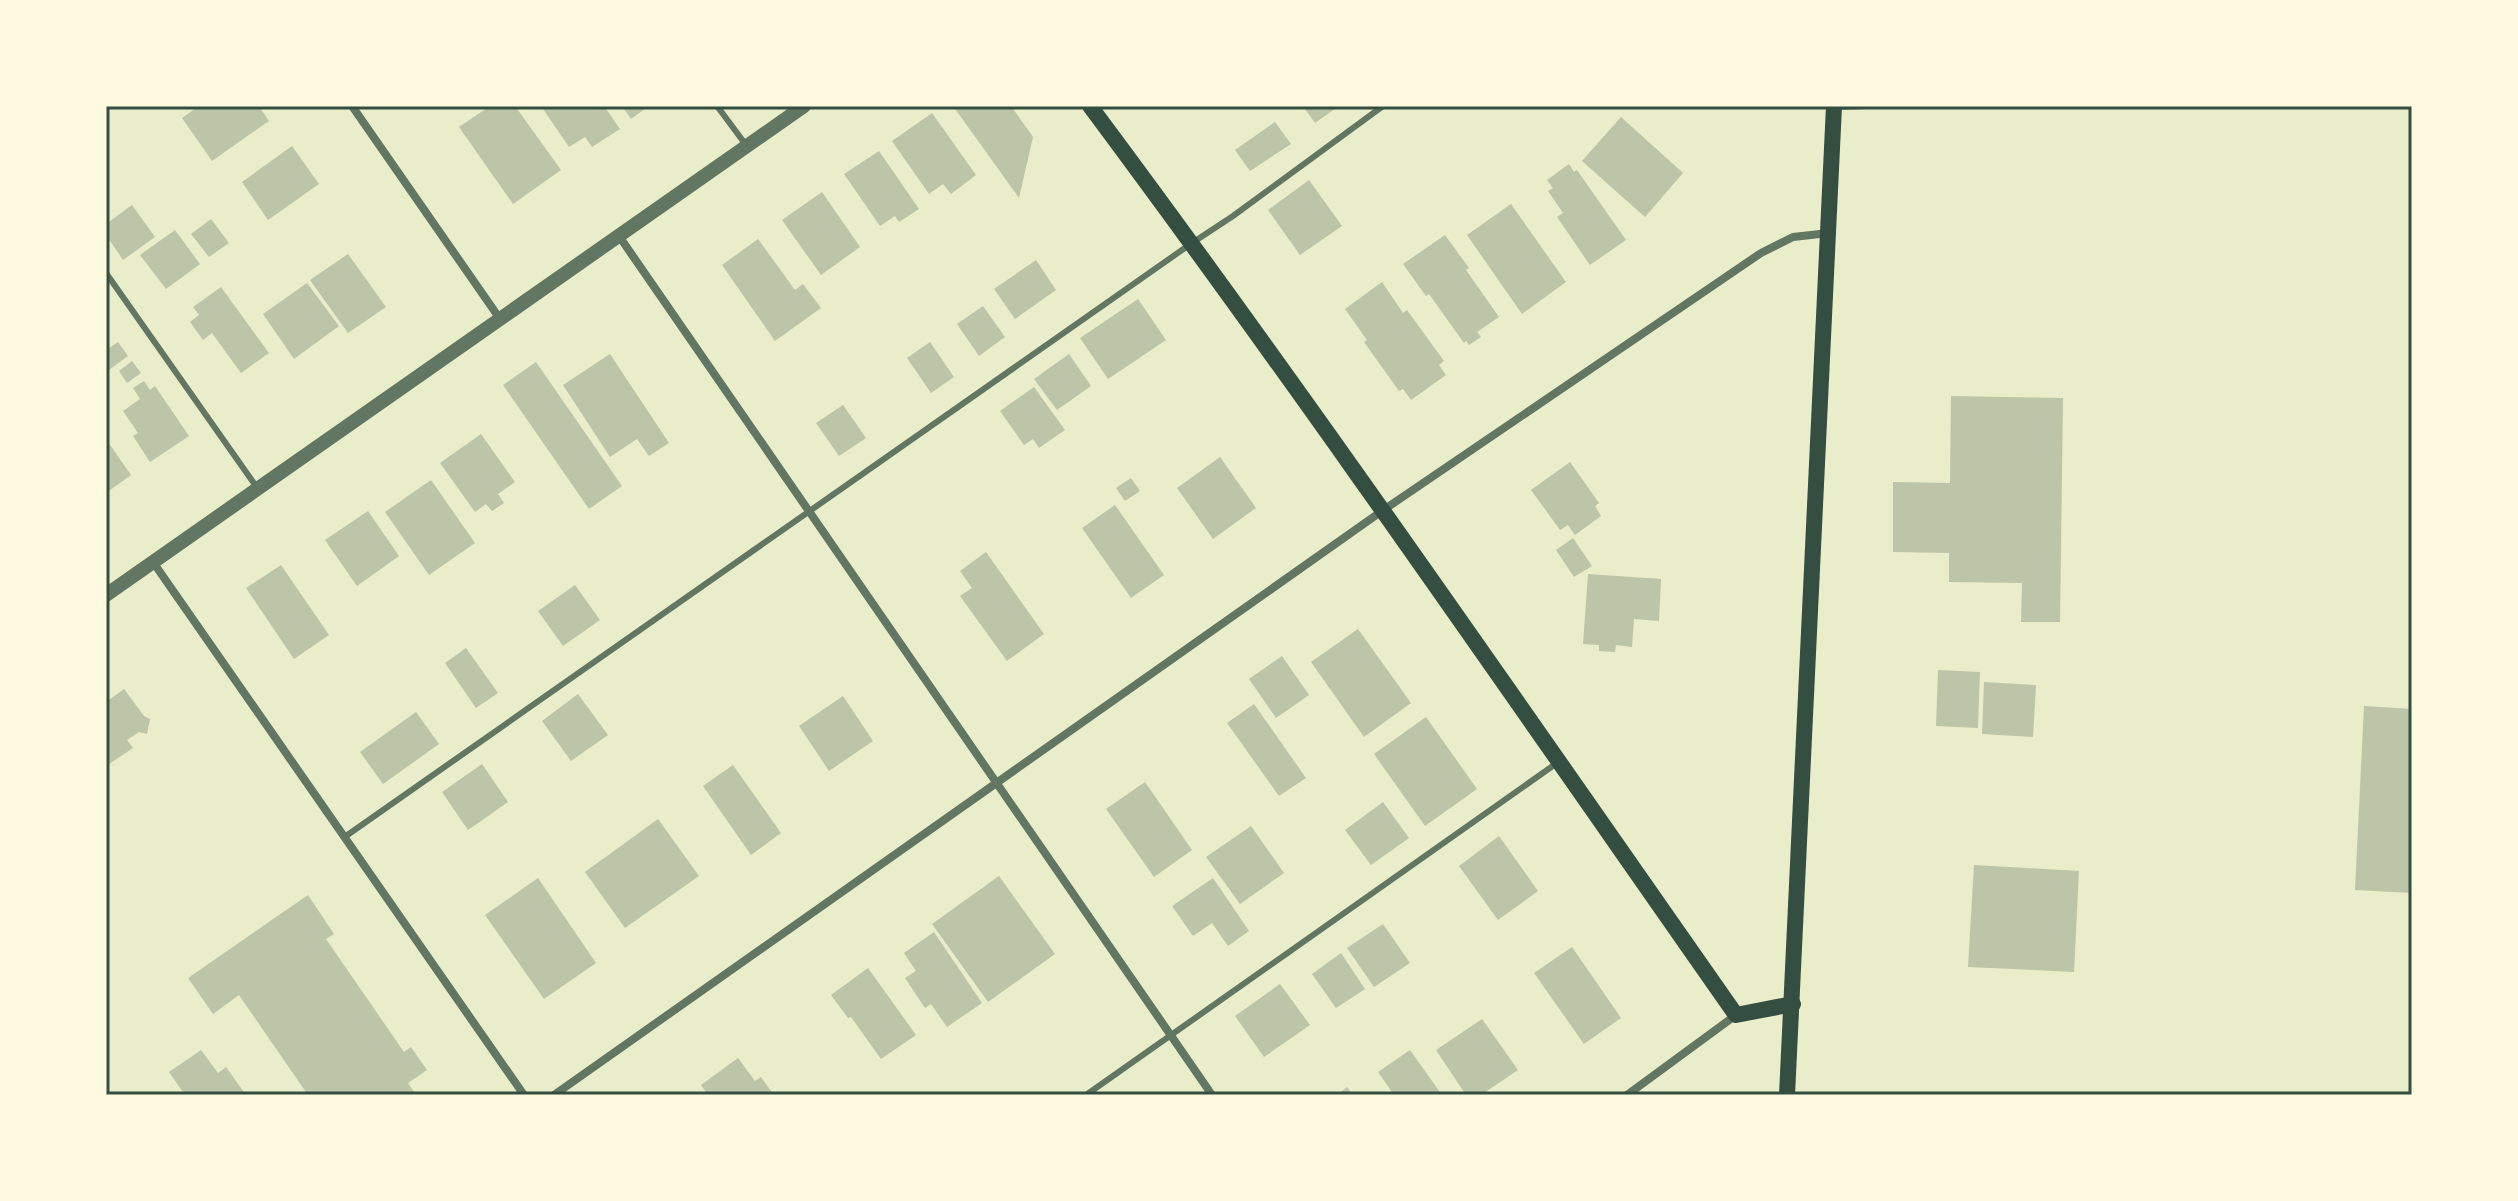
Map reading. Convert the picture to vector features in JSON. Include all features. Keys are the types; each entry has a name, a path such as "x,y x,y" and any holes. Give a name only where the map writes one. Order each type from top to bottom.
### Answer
{"main road":[{"path":"1090,106 1192,243 1560,761 1736,1015 1793,1004"},
{"path":"1787,1095 1834,106"}],"street":[{"path":"352,106 500,319"},
{"path":"106,595 804,106"},
{"path":"554,1095 1382,511 1761,253 1793,237 1829,233"},
{"path":"619,236 1212,1095"},
{"path":"153,562 524,1095"},
{"path":"1627,1095 1736,1015"}],"lane":[{"path":"717,106 746,146"},
{"path":"346,836 1233,216 1383,106"},
{"path":"1834,106 1866,106"},
{"path":"106,273 258,489"},
{"path":"1086,1095 1560,761"}],"building":[{"path":"199,106 259,106 269,121 212,161 182,118"},
{"path":"490,106 515,106 561,170 513,204 459,127"},
{"path":"541,106 604,106 620,129 592,147 585,137 569,147"},
{"path":"622,106 649,106 631,119"},
{"path":"953,106 1011,106 1033,137 1019,198"},
{"path":"1303,106 1339,106 1315,123"},
{"path":"932,113 976,175 951,194 943,184 929,194 892,141"},
{"path":"1621,117 1683,173 1645,217 1582,161"},
{"path":"1275,122 1291,144 1250,171 1235,150"},
{"path":"292,146 319,184 268,220 242,182"},
{"path":"879,151 919,209 899,222 895,216 880,226 844,174"},
{"path":"1569,164 1574,172 1577,170 1626,240 1590,265 1557,217 1563,213 1548,191 1553,188 1547,180"},
{"path":"1309,180 1342,226 1300,255 1268,210"},
{"path":"822,192 860,247 821,275 782,220"},
{"path":"1511,204 1566,282 1522,314 1467,235"},
{"path":"132,205 155,237 123,260 106,235 106,224"},
{"path":"211,219 229,243 209,257 191,234"},
{"path":"175,230 200,264 166,289 140,255"},
{"path":"1445,235 1499,317 1477,332 1481,337 1469,345 1466,341 1464,343 1403,264"},
{"path":"758,239 795,290 803,284 821,308 775,341 722,265"},
{"path":"348,254 386,307 348,333 310,280"},
{"path":"1036,260 1056,290 1015,319 994,289"},
{"path":"1382,282 1403,313 1407,310 1444,361 1439,365 1446,375 1411,400 1403,389 1399,391 1345,309"},
{"path":"307,283 339,326 294,359 263,314"},
{"path":"221,287 269,353 241,373 212,333 203,340 190,322 199,315 193,307"},
{"path":"1138,299 1166,340 1108,379 1080,338"},
{"path":"983,306 1005,337 979,356 957,324"},
{"path":"118,342 128,356 109,370 106,350"},
{"path":"930,342 954,377 931,393 907,358"},
{"path":"610,354 669,443 649,456 637,439 610,457 563,385"},
{"path":"1069,354 1091,386 1057,410 1034,379"},
{"path":"132,361 141,373 127,383 119,371"},
{"path":"536,362 622,486 589,509 503,385"},
{"path":"144,381 150,390 155,386 189,436 150,462 133,436 138,433 123,411 140,399 133,388"},
{"path":"1034,387 1065,430 1039,448 1033,439 1024,445 1000,411"},
{"path":"1951,396 2063,398 2060,622 2021,622 2022,583 1949,582 1949,553 1893,552 1893,482 1950,483"},
{"path":"843,405 866,438 839,456 816,423"},
{"path":"481,434 515,482 498,494 504,503 492,511 486,504 475,512 440,463"},
{"path":"106,439 131,475 106,493"},
{"path":"1220,457 1256,508 1213,539 1177,488"},
{"path":"1570,462 1599,503 1595,506 1601,516 1575,535 1568,525 1560,530 1531,490"},
{"path":"1131,478 1140,491 1125,501 1116,488"},
{"path":"431,480 475,543 429,575 385,512"},
{"path":"1115,505 1164,575 1131,598 1082,528"},
{"path":"368,511 399,556 357,586 325,540"},
{"path":"1573,538 1592,566 1574,577 1556,550"},
{"path":"986,552 1044,634 1007,661 960,596 972,588 960,571"},
{"path":"281,565 329,635 294,659 246,588"},
{"path":"1588,574 1661,579 1659,621 1634,619 1632,647 1616,645 1615,652 1599,651 1599,645 1583,644"},
{"path":"575,585 600,620 563,646 538,611"},
{"path":"1358,629 1411,703 1364,737 1311,662"},
{"path":"466,648 498,693 476,708 445,663"},
{"path":"1282,656 1309,695 1276,718 1249,679"},
{"path":"1938,670 1980,672 1978,728 1936,726"},
{"path":"1984,682 2036,685 2033,737 1982,734"},
{"path":"124,689 144,716 150,719 147,734 139,732 127,740 133,748 106,766 106,702"},
{"path":"578,694 608,735 571,761 542,721"},
{"path":"843,696 873,741 829,771 799,726"},
{"path":"1254,704 1306,778 1279,796 1227,723"},
{"path":"2364,706 2412,709 2412,893 2355,890"},
{"path":"416,712 439,744 383,784 360,752"},
{"path":"1426,717 1477,789 1425,826 1374,754"},
{"path":"482,764 508,802 468,830 442,792"},
{"path":"733,765 781,833 751,855 703,786"},
{"path":"1145,782 1192,850 1154,877 1106,809"},
{"path":"1383,802 1409,838 1371,865 1345,830"},
{"path":"658,819 699,876 625,928 585,872"},
{"path":"1251,826 1284,873 1240,904 1206,857"},
{"path":"1499,836 1538,891 1498,920 1459,866"},
{"path":"1974,865 2079,871 2074,972 1968,967"},
{"path":"999,876 1055,954 988,1002 932,924"},
{"path":"538,878 596,963 544,999 485,915"},
{"path":"1213,878 1249,931 1228,946 1212,923 1193,936 1172,906"},
{"path":"308,895 334,934 326,939 404,1052 411,1047 427,1070 408,1083 416,1095 308,1095 239,995 213,1014 188,978"},
{"path":"1383,924 1410,963 1374,987 1347,948"},
{"path":"934,932 982,1003 947,1027 931,1004 925,1008 905,978 916,971 904,953"},
{"path":"1572,947 1621,1018 1584,1044 1534,973"},
{"path":"1341,953 1365,989 1336,1008 1312,974"},
{"path":"868,968 916,1035 881,1059 831,995"},
{"path":"1280,984 1310,1025 1264,1057 1235,1016"},
{"path":"1482,1019 1518,1070 1481,1095 1466,1095 1436,1050"},
{"path":"201,1050 218,1073 226,1067 246,1095 185,1095 169,1072"},
{"path":"1410,1050 1442,1095 1394,1095 1378,1072"},
{"path":"738,1058 755,1081 761,1077 774,1095 708,1095 701,1085"},
{"path":"1347,1087 1353,1095 1337,1095"}]}
